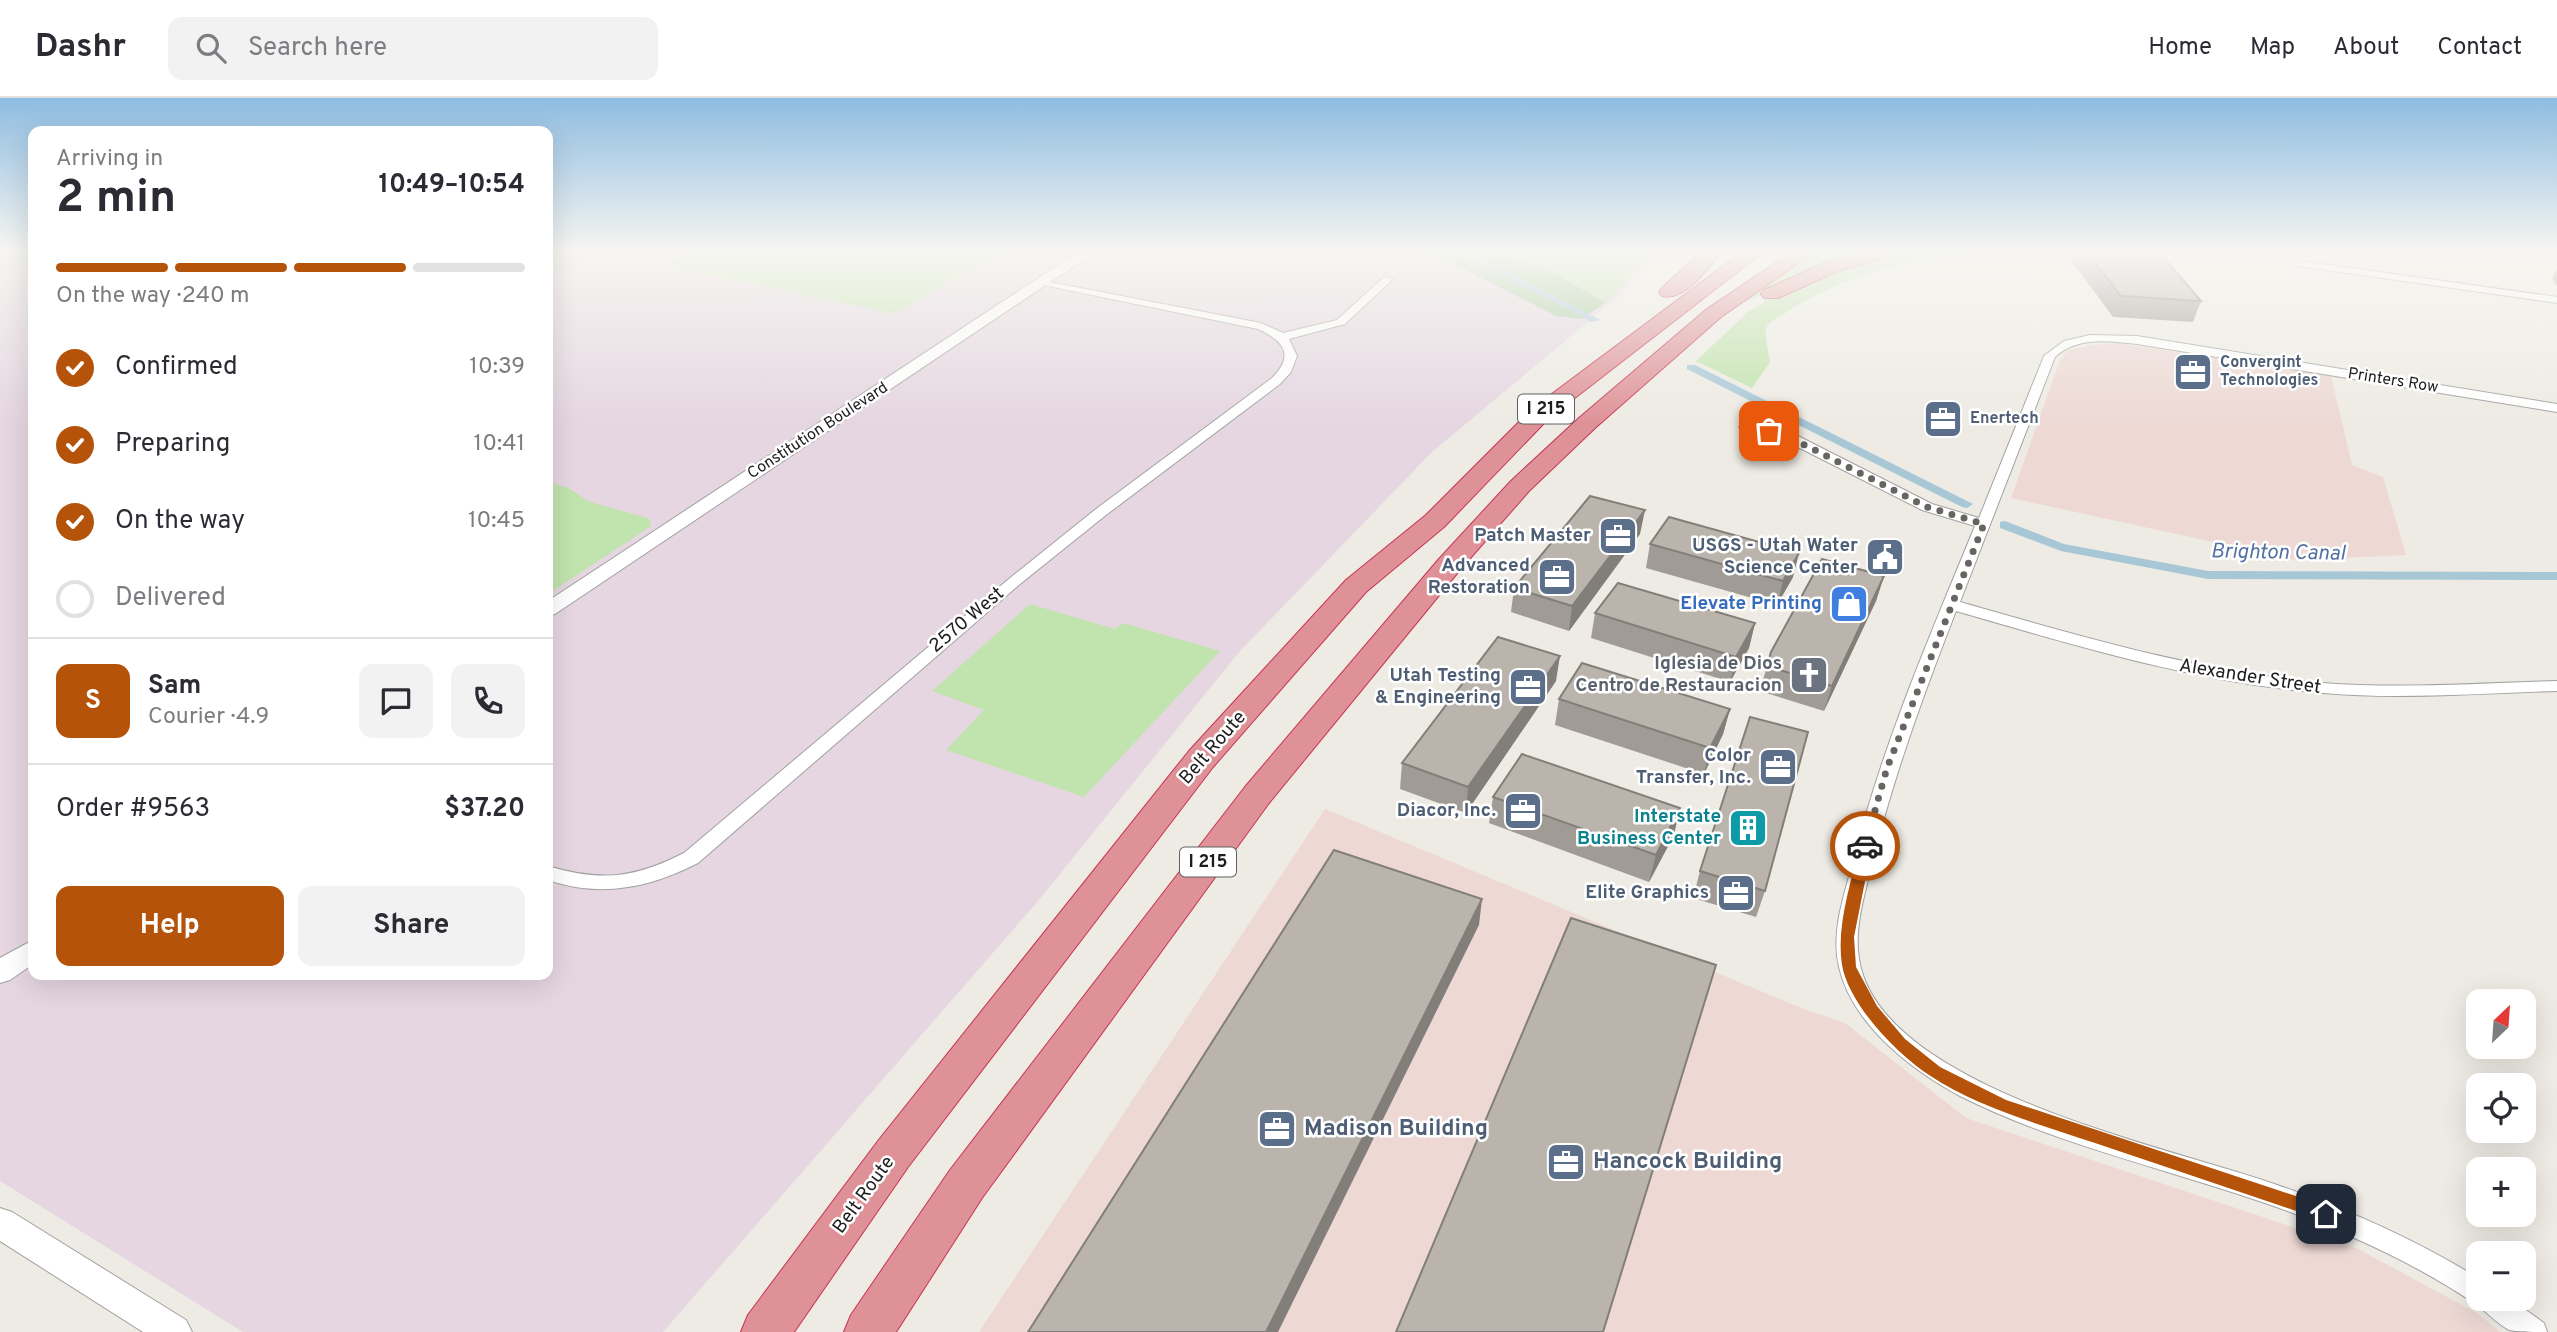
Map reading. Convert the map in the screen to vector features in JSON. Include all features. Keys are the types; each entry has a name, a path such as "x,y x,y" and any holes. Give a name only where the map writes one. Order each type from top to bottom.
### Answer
{"highway":[{"path":"1356,586 1427,508 1544,396 1647,310"},
{"name":"Belt Route","path":"765,1332 893,1154 1201,759 1356,586 1434,521 1541,413 1678,310"},
{"name":"I 215","path":"868,1332 966,1184 1257,795 1520,486 1587,423 1719,310"},
{"path":"1587,423 1749,310"}],"street":[{"name":"Constitution Boulevard","path":"553,607 1001,310"},
{"path":"1187,310 1236,319 1265,328 1281,337 1341,322 1355,310"},
{"name":"2570 West","path":"553,874 585,884 617,884 664,872 703,850 914,665 1024,573 1276,381 1287,371 1292,361 1291,350 1281,337"},
{"name":"Printers Row","path":"2466,1285 2408,1250 2340,1219 2042,1120 1965,1089 1935,1071 1900,1043 1871,1010 1849,967 1847,937 1870,822 1887,768 2050,356 2057,348 2071,342 2104,338 2144,341 2557,408"},
{"path":"1746,427 1791,438 1927,507 1984,524"},
{"name":"Alexander Street","path":"1951,605 2177,666 2255,681 2323,688 2385,690 2557,686"},
{"path":"0,972 28,953"},
{"path":"0,1223 174,1332"},
{"path":"2505,1311 2534,1332"}],"shaded area":[{"path":"0,310 28,310 28,980 553,980 553,310 1603,310 1432,452 1239,652 1038,901 663,1332 243,1332 0,1181"},
{"path":"2119,343 2331,376 2352,465 2383,477 2406,555 2296,560 2011,498 2060,360 2067,351 2091,345"},
{"path":"1325,809 1801,1008 1845,1023 1966,1118 2358,1249 2466,1307 2466,1311 2477,1313 2500,1332 979,1332"}],"green space":[{"path":"874,310 902,310 895,314"},
{"path":"1543,310 1596,310 1582,319 1556,316"},
{"path":"1791,310 1767,326 1766,341 1770,362 1752,388 1696,361 1749,311"},
{"path":"553,484 568,488 590,502 648,518 650,527 553,591"},
{"path":"1030,604 1115,629 1123,623 1220,651 1084,797 946,750 984,710 932,691"}],"building":[{"path":"1590,496 1645,510 1572,606 1514,588"},
{"path":"1669,517 1799,553 1783,581 1650,544"},
{"path":"1822,559 1884,576 1832,686 1767,666 1771,652"},
{"path":"1618,583 1755,623 1736,657 1595,613"},
{"path":"1498,637 1560,656 1468,787 1402,763"},
{"path":"1582,663 1730,709 1710,748 1559,699"},
{"name":"Interstate Business Center","path":"1750,717 1808,732 1765,891 1700,871"},
{"path":"1522,754 1680,808 1656,855 1493,797"},
{"name":"Madison Building","path":"1334,850 1482,899 1266,1332 1028,1332"},
{"name":"Hancock Building","path":"1571,918 1716,965 1603,1332 1396,1332"}],"waterway":[{"name":"Brighton Canal","path":"1575,310 1595,320"},
{"name":"Brighton Canal","path":"1691,367 1967,504"},
{"name":"Brighton Canal","path":"2005,525 2061,547 2208,575 2557,576"}],"way so far":[{"path":"1769,431 1791,438 1927,507 1984,524 1887,768 1865,846"}],"place":[{"name":"Convergint Technologies","path":"2193,372"},
{"name":"Enertech","path":"1943,419"},
{"name":"Patch Master","path":"1618,536"},
{"name":"USGS - Utah Water Science Center","path":"1885,557"},
{"name":"Advanced Restoration","path":"1557,577"},
{"name":"Elevate Printing","path":"1849,604"},
{"name":"Iglesia de Dios Centro de Restauracion","path":"1809,675"},
{"name":"Utah Testing & Engineering","path":"1528,687"},
{"name":"Color Transfer, Inc.","path":"1778,767"},
{"name":"Diacor, Inc.","path":"1523,811"},
{"name":"Interstate Business Center","path":"1748,828"},
{"name":"Elite Graphics","path":"1736,893"},
{"name":"Madison Building","path":"1277,1129"},
{"name":"Hancock Building","path":"1566,1162"}],"route":[{"path":"1865,846 1847,937 1849,967 1871,1010 1900,1043 1935,1071 1965,1089 2042,1120 2326,1214"}]}
